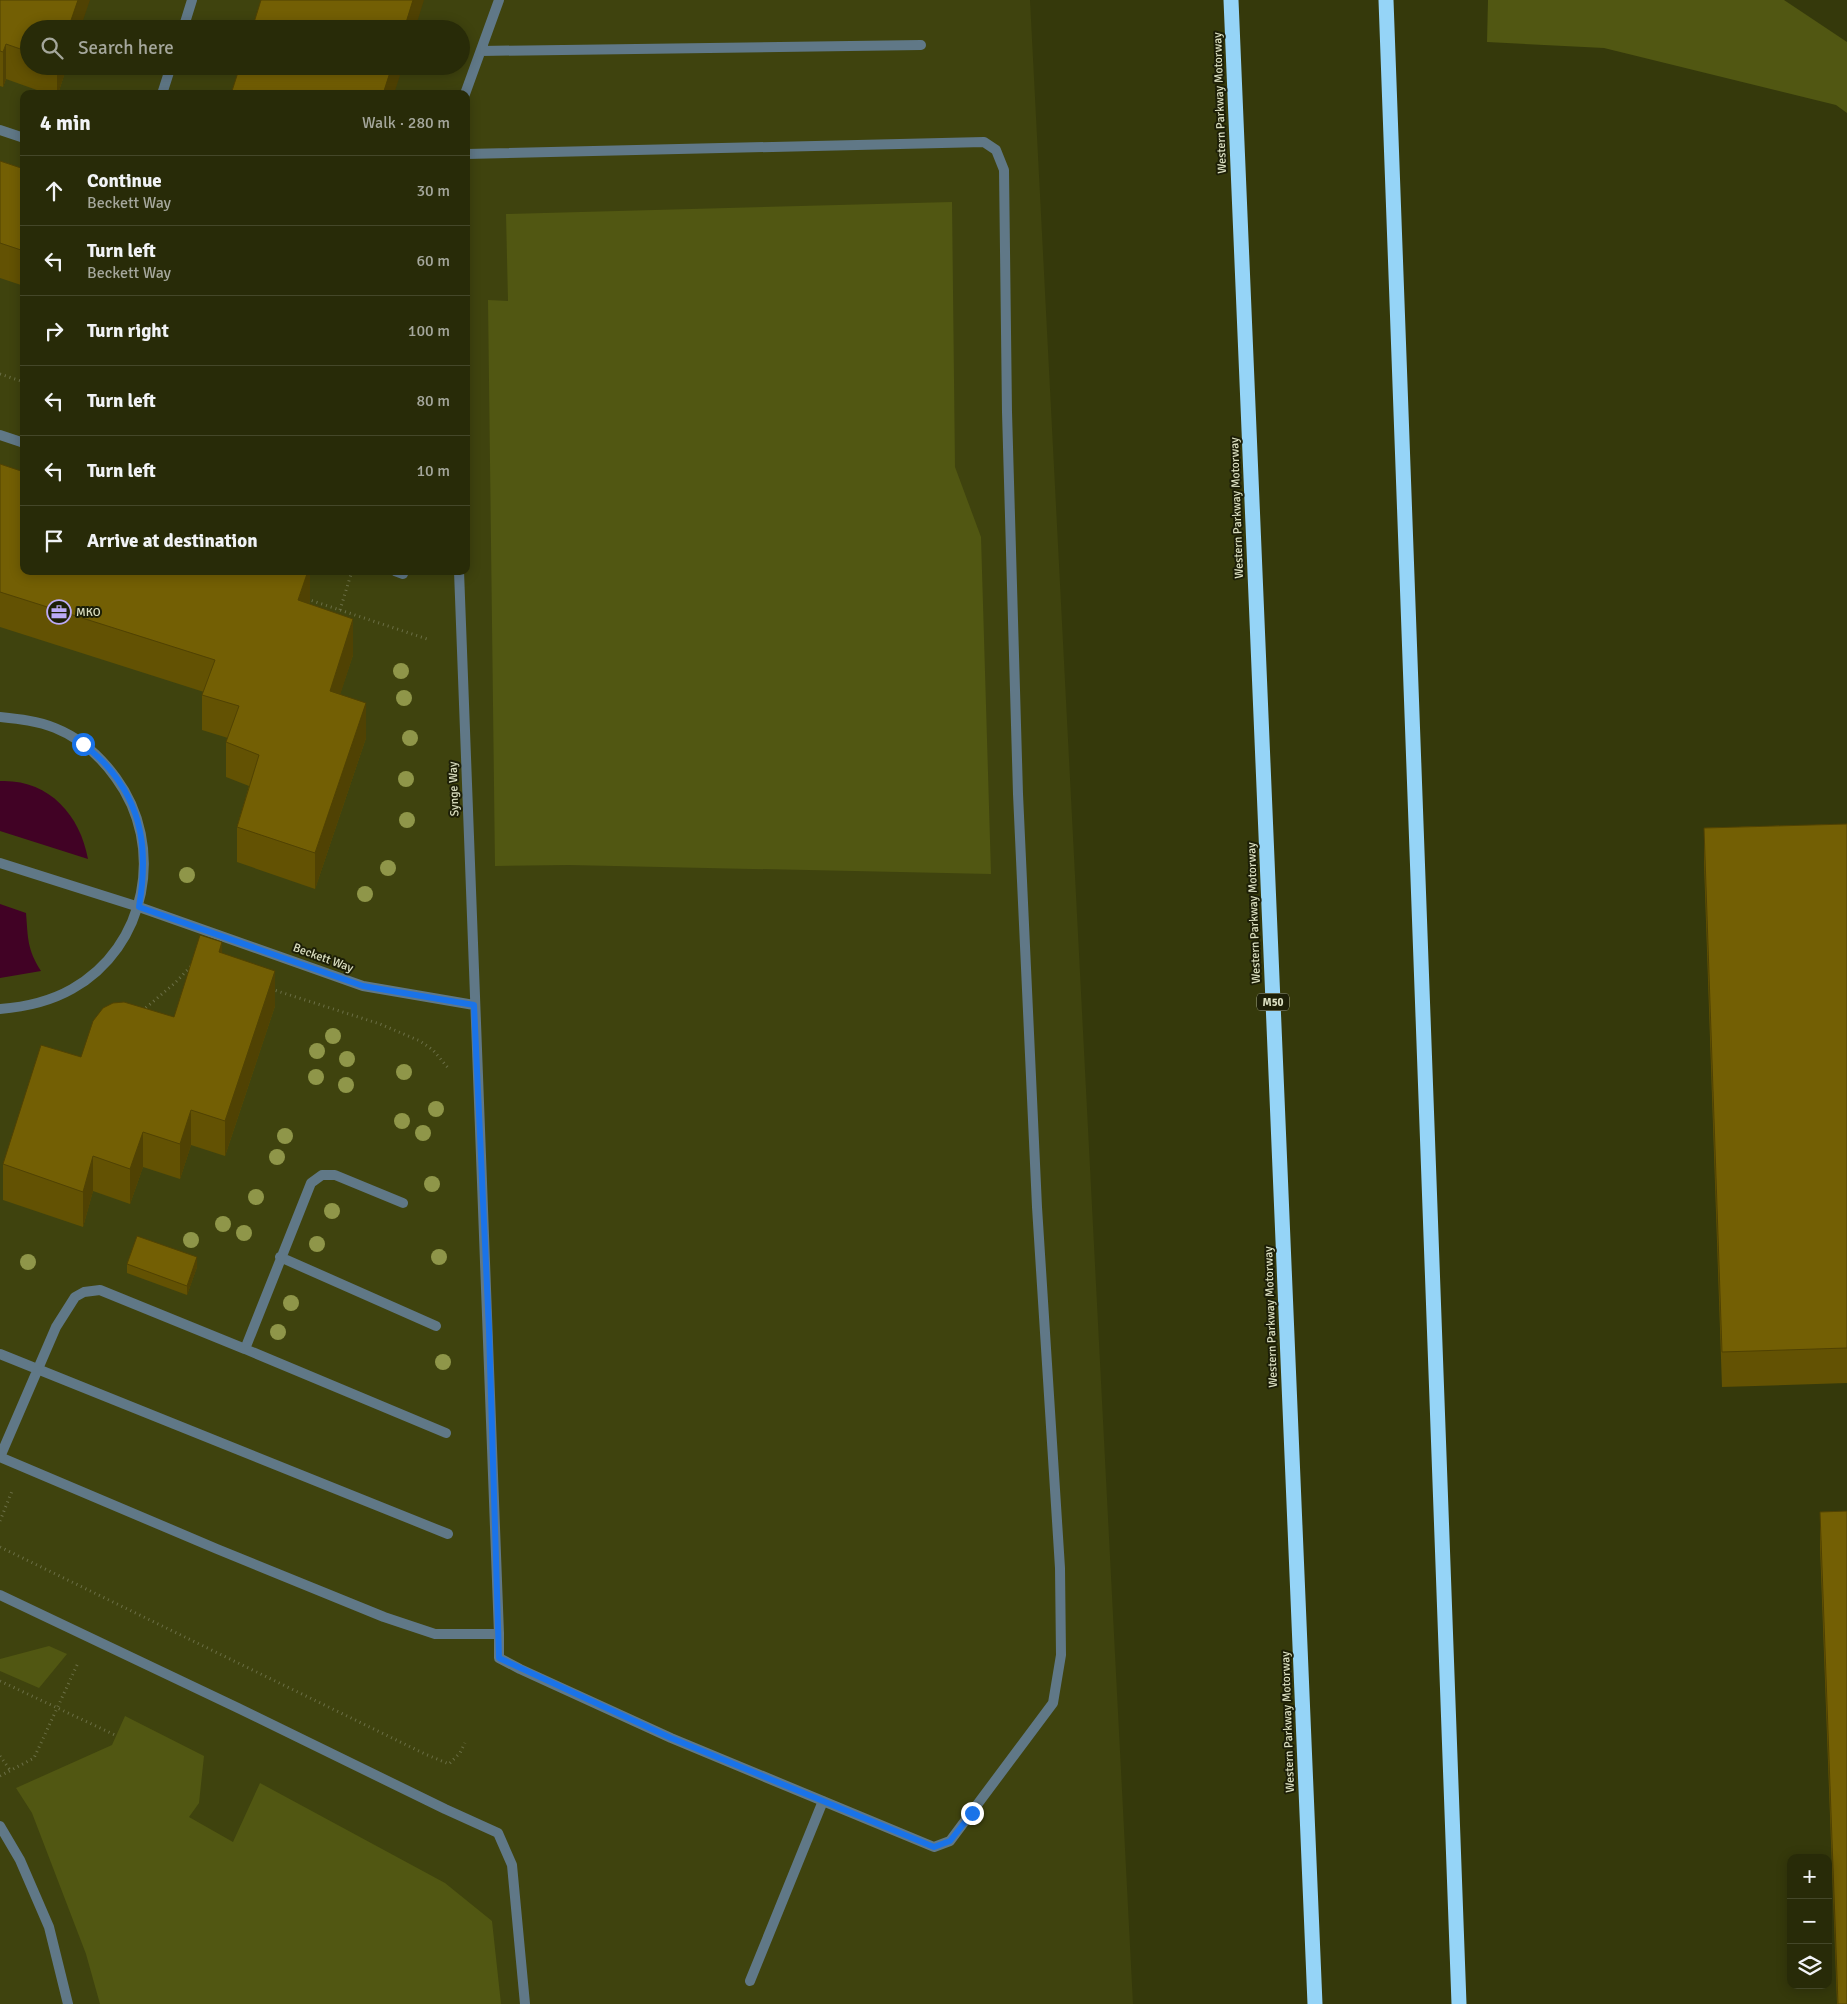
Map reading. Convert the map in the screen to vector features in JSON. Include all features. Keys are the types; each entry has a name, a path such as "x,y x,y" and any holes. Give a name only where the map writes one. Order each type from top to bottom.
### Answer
{"highway":[{"name":"Western Parkway Motorway","path":"1231,0 1315,2004"},
{"path":"1386,0 1459,2004"}],"street":[{"path":"185,20 192,0"},
{"path":"466,90 499,0"},
{"path":"481,51 921,45"},
{"path":"163,90 167,75"},
{"path":"0,130 20,137"},
{"path":"470,154 984,142 996,150 1004,170 1018,794 1037,1207 1060,1568 1061,1655 1053,1704 950,1841 934,1847 823,1801 750,1982"},
{"path":"0,434 20,442"},
{"name":"Synge Way","path":"459,575 474,1005 489,1330 499,1658 671,1738 823,1801"},
{"path":"0,717 26,719 56,728 83,744 106,765 124,790 137,818 144,849 144,880 139,907 126,934 112,955 94,974 74,988 51,1000 26,1007 0,1010"},
{"name":"Beckett Way","path":"0,863 139,907 363,986 474,1005"},
{"path":"245,1349 311,1183 322,1175 335,1175 403,1203"},
{"path":"280,1257 436,1326"},
{"path":"446,1433 100,1290 84,1292 75,1297 56,1327 0,1457 208,1546 384,1617 435,1634 499,1634"},
{"path":"0,1354 448,1534"},
{"path":"0,1595 238,1708 445,1810 498,1833 512,1865 525,2004"},
{"path":"0,1826 20,1860 49,1927 68,2004"}],"path":[{"path":"0,374 20,381"},
{"path":"340,610 351,575"},
{"path":"305,598 426,639"},
{"path":"141,1013 175,983 193,963 203,966"},
{"path":"268,988 380,1024 420,1041 433,1050 450,1070"},
{"path":"0,1547 425,1754 449,1764 460,1753 465,1743"},
{"path":"0,1776 34,1758 90,1638"},
{"path":"0,1680 115,1735"},
{"path":"0,1756 10,1770"}],"shaded area":[{"path":"0,0 1030,0 1133,2004 0,2004"},
{"path":"1488,0 1784,0 1847,42 1847,113 1836,105 1604,48 1487,42"},
{"path":"952,202 955,467 981,537 991,874 569,865 495,866 488,300 508,301 506,214"},
{"path":"0,781 17,782 33,786 59,802 78,828 88,859 0,831"},
{"path":"0,904 26,913 31,950 41,971 0,978"},
{"path":"49,1646 67,1654 39,1688 0,1671 0,1659"},
{"path":"125,1716 204,1756 199,1803 189,1817 233,1842 260,1783 445,1883 492,1921 501,2004 100,2004 86,1954 32,1813 16,1788 112,1745"}],"building":[{"path":"0,0 78,0 71,20 20,20 20,49 6,44 3,52 0,51"},
{"path":"261,0 413,0 407,20 255,20"},
{"path":"237,75 389,75 384,90 232,90"},
{"path":"0,161 20,168 20,250 0,243"},
{"path":"0,464 20,471 20,575 307,575 298,600 353,619 330,691 366,703 315,853 237,827 259,755 226,742 239,706 202,695 215,660 0,592"},
{"path":"1847,824 1847,1348 1722,1352 1704,828"},
{"path":"200,935 222,942 219,952 275,971 225,1121 191,1110 180,1144 143,1132 130,1169 93,1156 83,1192 3,1164 41,1045 81,1057 93,1021 103,1008 113,1003 124,1002 174,1017"},
{"path":"137,1236 197,1257 187,1286 127,1264"},
{"path":"1847,1511 1847,2004 1838,2004 1820,1512"}],"place":[{"name":"MKO","path":"59,612"}],"route":[{"path":"83,744 106,765 124,790 137,818 144,849 144,880 139,907 363,986 474,1005 489,1330 499,1658 671,1738 934,1847 950,1841 972,1813"}]}
